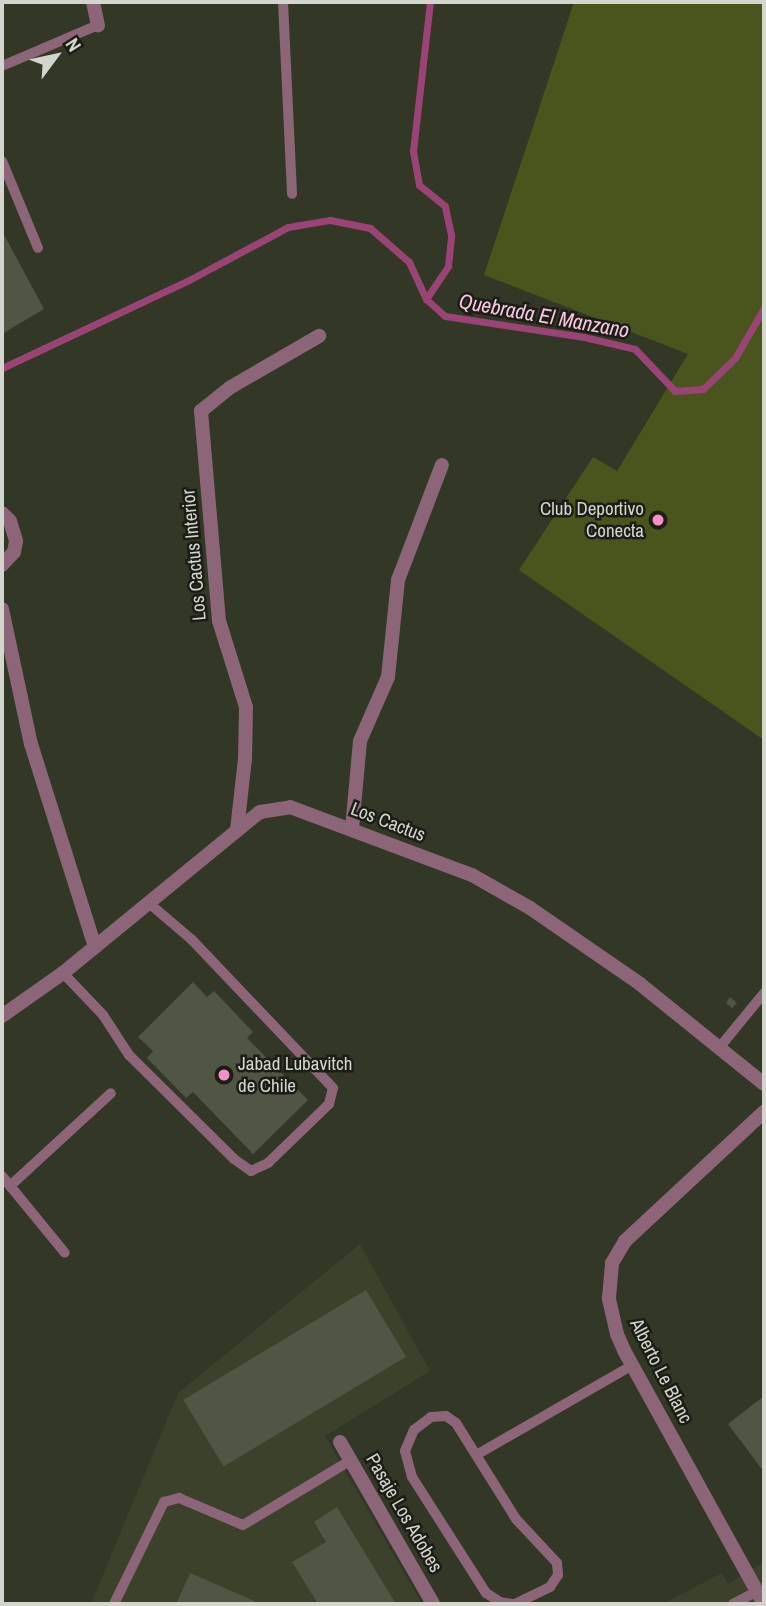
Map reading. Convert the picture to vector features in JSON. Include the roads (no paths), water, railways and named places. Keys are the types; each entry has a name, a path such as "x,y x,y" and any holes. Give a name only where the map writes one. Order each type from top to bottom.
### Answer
{"street":[{"path":"93,2 98,25"},
{"name":"Los Cactus Interior","path":"237,830 245,759 246,707 219,621 201,411 231,387 319,336"},
{"path":"352,829 360,741 388,677 398,580 442,465"},
{"path":"2,513 10,521 16,541 14,552 2,565"},
{"path":"2,609 31,744 95,947"},
{"name":"Los Cactus","path":"2,1016 63,973 260,812 280,807 301,810 472,875 530,908 640,984 764,1084"},
{"name":"Alberto Le Blanc","path":"764,1112 625,1241 612,1263 610,1298 612,1317 633,1365 764,1604"},
{"name":"Pasaje Los Adobes","path":"340,1442 433,1604"}],"lane":[{"path":"283,2 292,194"},
{"path":"2,66 98,25"},
{"path":"2,162 38,248"},
{"path":"63,973 103,1015 129,1055 234,1159 251,1171 268,1163 329,1104 334,1095 333,1088 191,939 150,904"},
{"path":"719,1048 764,993"},
{"path":"10,1186 111,1093"},
{"path":"2,1176 65,1253"},
{"path":"478,1454 633,1365"},
{"path":"446,1416 456,1423 478,1454 516,1519 557,1563 558,1575 550,1587 514,1604 500,1602 486,1593 412,1477 405,1451 414,1430 431,1417 446,1416"},
{"path":"114,1604 164,1502 179,1497 243,1525 351,1460"},
{"path":"733,1604 757,1591"}],"waterway":[{"path":"426,299 448,266 451,235 445,206 419,185 413,151 430,2"},
{"name":"Quebrada El Manzano","path":"2,368 189,280 288,227 330,220 370,228 409,262 426,299 445,316 584,337 635,349 675,391 703,389 735,358 764,308"}],"place":[{"name":"Club Deportivo Conecta","path":"658,520"},
{"name":"Jabad Lubavitch de Chile","path":"224,1075"}]}
